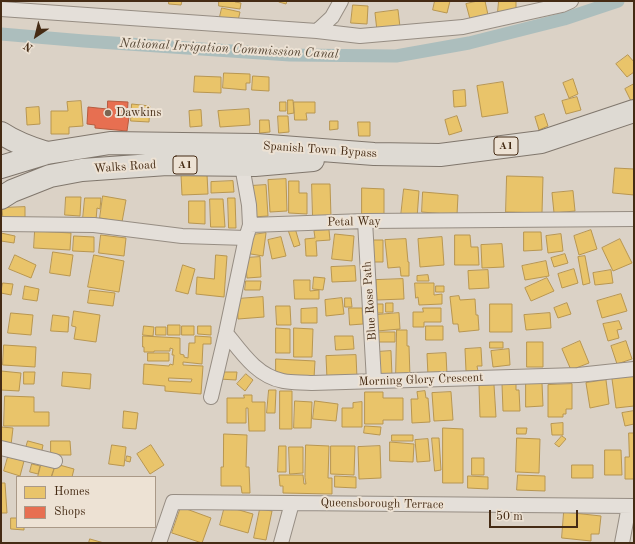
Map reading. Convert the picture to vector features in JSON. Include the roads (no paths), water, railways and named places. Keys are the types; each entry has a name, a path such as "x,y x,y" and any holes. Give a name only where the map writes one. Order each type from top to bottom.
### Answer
{"main road":[{"name":"Spanish Town Bypass","path":"2,167 47,153 110,143 256,145 374,154 440,155 541,142 634,111"},
{"path":"1,133 31,149 47,153"},
{"name":"Walks Road","path":"1,198 12,191 50,176 82,170 167,164 242,166 374,154"}],"street":[{"path":"316,31 332,17 341,1"},
{"path":"1,9 316,31 360,36 462,27 562,5 571,1"},
{"path":"211,397 248,231 249,205 242,166"},
{"name":"Petal Way","path":"1,224 94,225 182,236 365,221 634,219"},
{"name":"Blue Rose Path","path":"365,221 374,381"},
{"name":"Morning Glory Crescent","path":"226,333 251,364 264,374 282,381 312,383 578,375 634,369"},
{"path":"1,448 55,461"},
{"name":"Queensborough Terrace","path":"159,543 173,502 631,506"},
{"path":"281,543 292,503"},
{"path":"622,543 631,506"}],"waterway":[{"name":"National Irrigation Commission Canal","path":"1,34 290,55 396,56 469,43 564,19 618,1"}],"place":[{"name":"Dawkins","path":"108,113"}]}
